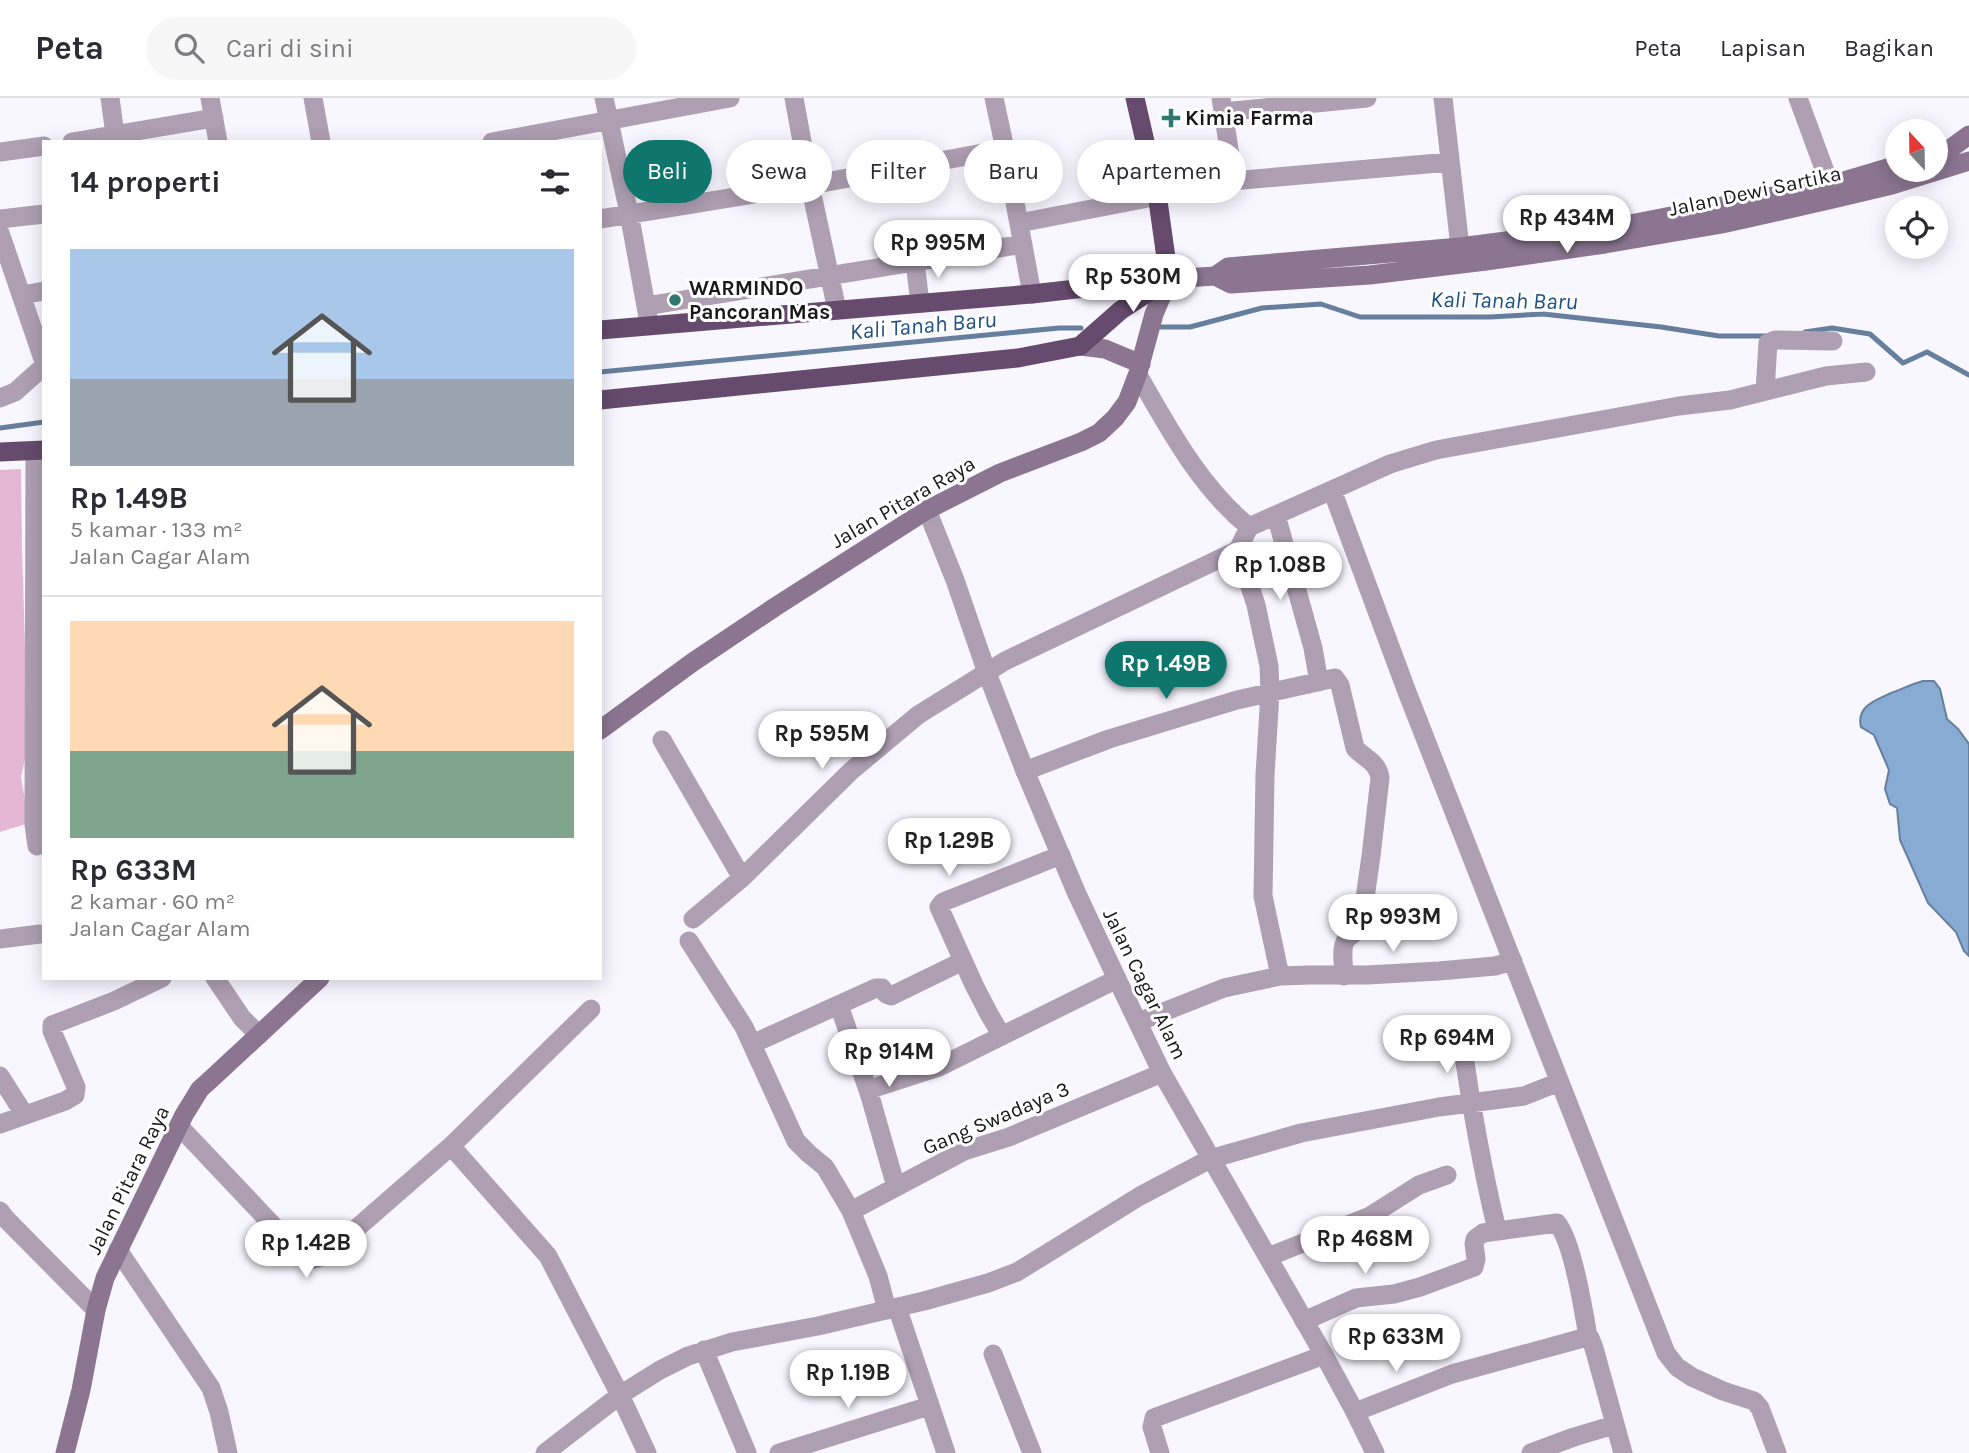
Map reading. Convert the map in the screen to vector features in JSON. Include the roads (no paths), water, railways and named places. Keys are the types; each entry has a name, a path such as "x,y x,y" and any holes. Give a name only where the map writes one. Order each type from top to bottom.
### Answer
{"highway":[{"path":"1135,98 1145,140"},
{"path":"1158,203 1169,279"},
{"path":"602,330 1032,294 1169,279"},
{"path":"602,400 1018,358 1080,346 1121,310 1169,279"},
{"path":"0,452 39,451"}],"main road":[{"path":"1952,148 1969,135"},
{"name":"Jalan Dewi Sartika","path":"1215,276 1228,267 1460,247 1552,236 1892,185 1969,161"},
{"name":"Jalan Dewi Sartika","path":"1169,279 1215,276 1231,284 1370,275 1605,244 1722,224 1832,192 1885,170"},
{"name":"Jalan Pitara Raya","path":"602,729 713,648 927,510 1000,472 1099,433 1127,402 1154,314 1169,279"},
{"path":"1080,346 1105,349 1139,370"},
{"name":"Jalan Pitara Raya","path":"65,1453 103,1286 179,1126 201,1089 318,980"}],"street":[{"path":"110,98 115,139 214,118"},
{"path":"210,98 218,140"},
{"path":"313,98 321,140"},
{"path":"604,98 650,326"},
{"path":"503,140 730,98"},
{"path":"794,98 802,140"},
{"path":"994,98 1003,140"},
{"path":"1228,140 1222,105 1367,98"},
{"path":"1443,98 1460,247"},
{"path":"1798,98 1832,192"},
{"path":"0,152 42,146"},
{"path":"832,181 964,157"},
{"path":"1246,180 1450,162"},
{"path":"602,219 726,198"},
{"path":"814,203 837,310"},
{"path":"1015,203 1032,294"},
{"path":"1019,223 1122,203"},
{"path":"0,219 42,215"},
{"path":"0,233 42,358"},
{"path":"646,306 1023,244"},
{"path":"915,262 920,303"},
{"path":"22,295 42,291"},
{"path":"1765,391 1768,343 1775,340 1833,341"},
{"path":"0,398 15,392 42,366"},
{"path":"1139,370 1184,455 1236,516 1249,527"},
{"path":"693,919 742,878 851,771 918,715 1005,661 1238,550 1249,527 1390,464 1436,450 1679,406 1730,400 1826,376 1866,372"},
{"path":"37,846 34,825 39,451"},
{"path":"1332,490 1407,692 1666,1353 1677,1367 1692,1377 1754,1401 1760,1408 1777,1453"},
{"name":"Jalan Cagar Alam","path":"927,510 1025,771 1077,894 1117,979 1162,1073 1324,1355 1375,1453"},
{"path":"1276,515 1310,636 1319,681"},
{"path":"1238,550 1256,605 1269,666 1263,896 1280,976"},
{"path":"1025,771 1109,740 1237,700 1319,681 1338,681 1356,748 1377,766 1380,778 1361,926 1346,938 1343,944 1344,976"},
{"path":"662,740 742,878"},
{"path":"1002,1036 963,961 939,907 940,904 1061,855"},
{"path":"0,939 40,934"},
{"path":"689,941 744,1027 796,1141 825,1167 851,1211 892,1309 946,1453"},
{"path":"752,1044 880,987 891,996 963,961"},
{"path":"1138,1022 1224,988 1280,976 1439,971 1495,966 1513,961"},
{"path":"868,1090 939,1067 1117,979"},
{"path":"0,1124 75,1095 76,1091 52,1025 114,1001 158,980"},
{"path":"216,980 242,1018 259,1035"},
{"path":"839,1005 897,1187"},
{"path":"179,1126 301,1255 309,1260 321,1257 451,1146 591,1009"},
{"path":"1462,1042 1471,1103 1497,1230"},
{"name":"Gang Swadaya 3","path":"851,1211 964,1151 1009,1137 1162,1073"},
{"path":"0,1076 24,1114"},
{"path":"545,1453 620,1395 660,1370 704,1350 892,1309 988,1283 1017,1272 1140,1196 1210,1159 1301,1133 1438,1107 1524,1096 1559,1082"},
{"path":"451,1146 548,1256 647,1453"},
{"path":"1268,1257 1370,1216 1419,1185 1447,1175"},
{"path":"0,1211 96,1310"},
{"path":"1304,1321 1356,1298 1394,1294 1474,1267 1475,1239 1483,1233 1557,1223 1564,1231 1588,1337 1594,1348 1623,1453"},
{"path":"118,1250 211,1388 228,1453"},
{"path":"1355,1412 1452,1374 1588,1337"},
{"path":"704,1350 747,1453"},
{"path":"993,1354 1032,1453"},
{"path":"1160,1453 1152,1427 1152,1421 1158,1416 1324,1355"},
{"path":"779,1453 929,1406"},
{"path":"1531,1453 1614,1425"}],"water":[{"path":"1923,681 1934,681 1940,689 1947,719 1969,744 1969,956 1956,932 1928,903 1900,840 1897,808 1890,804 1885,789 1889,770 1874,735 1861,727 1861,714 1868,705"}],"waterway":[{"name":"Kali Tanah Baru","path":"1154,327 1190,327 1262,308 1321,304 1360,317 1490,317 1543,314 1719,336 1768,336"},
{"name":"Kali Tanah Baru","path":"602,372 1081,328"},
{"name":"Kali Tanah Baru","path":"1805,332 1832,328 1870,334 1903,363 1927,352 1969,375"},
{"name":"Kali Tanah Baru","path":"0,428 42,422"}],"place":[{"name":"Kimia Farma","path":"1171,118"},
{"name":"WARMINDO Pancoran Mas","path":"675,300"}]}
